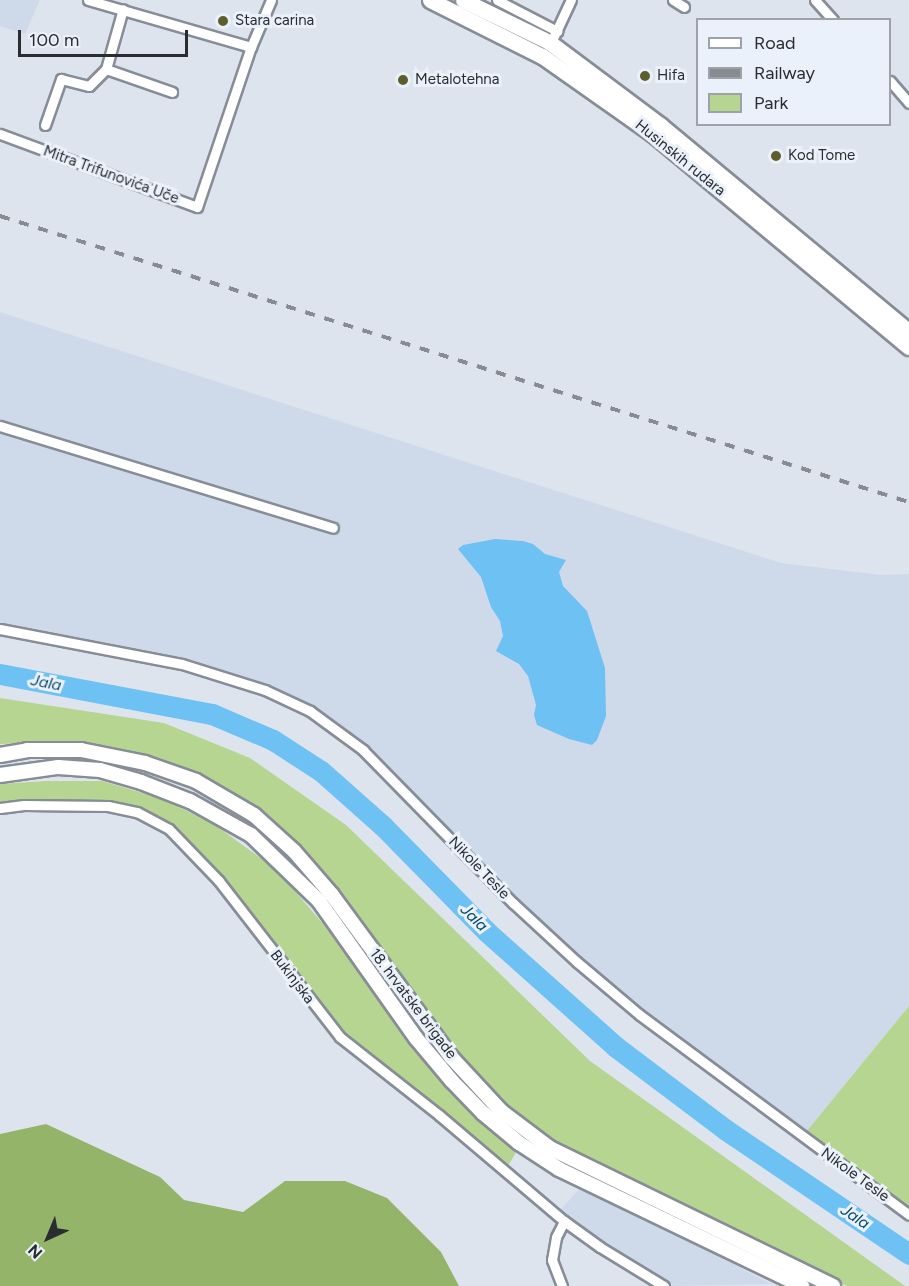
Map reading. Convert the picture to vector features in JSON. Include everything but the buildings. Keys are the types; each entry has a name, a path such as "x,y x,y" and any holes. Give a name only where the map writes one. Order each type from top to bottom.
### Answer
{"main road":[{"name":"Husinskih rudara","path":"430,0 542,57 653,134 909,347"},
{"name":"Husinskih rudara","path":"464,0 553,37 909,332"},
{"name":"18. hrvatske brigade","path":"0,755 27,750 81,750 145,763 196,781 254,815 294,851 332,896 451,1057 501,1111 550,1148 833,1286"},
{"name":"18. hrvatske brigade","path":"0,775 58,767 100,770 141,782 190,801 251,835 319,901 416,1038 452,1081 483,1113 519,1143 559,1169 802,1286"}],"street":[{"path":"88,0 251,47"},
{"name":"Mitra Trifunovića Uče","path":"0,134 197,207 251,47 271,0"},
{"name":"Husinskih rudara","path":"497,0 553,37"},
{"path":"542,57 571,0"},
{"path":"673,0 684,7"},
{"path":"814,0 831,18"},
{"path":"123,9 106,69 172,92"},
{"name":"Mitra Trifunovića Uče","path":"45,125 61,79 89,86 106,69"},
{"path":"891,82 909,102"},
{"path":"0,426 333,528"},
{"name":"Nikole Tesle","path":"0,629 182,664 265,690 310,711 363,750 513,903 640,1016 909,1215"},
{"name":"Bukinjska","path":"0,808 24,805 108,806 137,812 169,829 219,881 340,1037 439,1114 564,1221 600,1248 664,1286"},
{"path":"562,1286 552,1260 556,1237 564,1221"}],"shaded area":[{"path":"0,0 40,0 25,34 0,26"},
{"path":"0,312 781,563 881,575 909,574 909,1006 802,1137 577,962 363,750 310,711 182,664 0,629"},
{"path":"583,1185 771,1284 668,1286 598,1241 561,1209"}],"green space":[{"path":"0,698 164,723 250,758 346,825 590,1061 905,1286 847,1286 554,1143 507,1111 476,1078 315,864 269,824 216,786 162,761 46,742 0,744"},
{"path":"102,781 163,799 215,825 277,870 324,925 378,999 426,1058 518,1149 508,1166 356,1044 328,1014 207,858 181,833 140,807 110,801 0,803 0,784"},
{"path":"909,1006 909,1215 802,1137"},
{"path":"46,1124 160,1177 184,1200 243,1212 285,1181 345,1181 387,1198 441,1252 459,1286 0,1286 0,1134"}],"water":[{"path":"495,539 523,541 533,544 545,554 566,560 559,572 563,586 587,611 605,668 606,716 597,740 592,745 569,739 537,725 534,715 536,705 528,676 519,664 496,651 503,636 500,621 491,607 481,577 458,549 463,545"}],"waterway":[{"name":"Jala","path":"0,674 212,714 273,740 321,771 383,826 487,932 616,1047 726,1130 909,1254"}],"railway":[{"path":"0,216 909,502"}],"place":[{"name":"Stara carina","path":"223,21"},
{"name":"Hifa","path":"645,76"},
{"name":"Metalotehna","path":"403,80"},
{"name":"Kod Tome","path":"776,156"}]}
